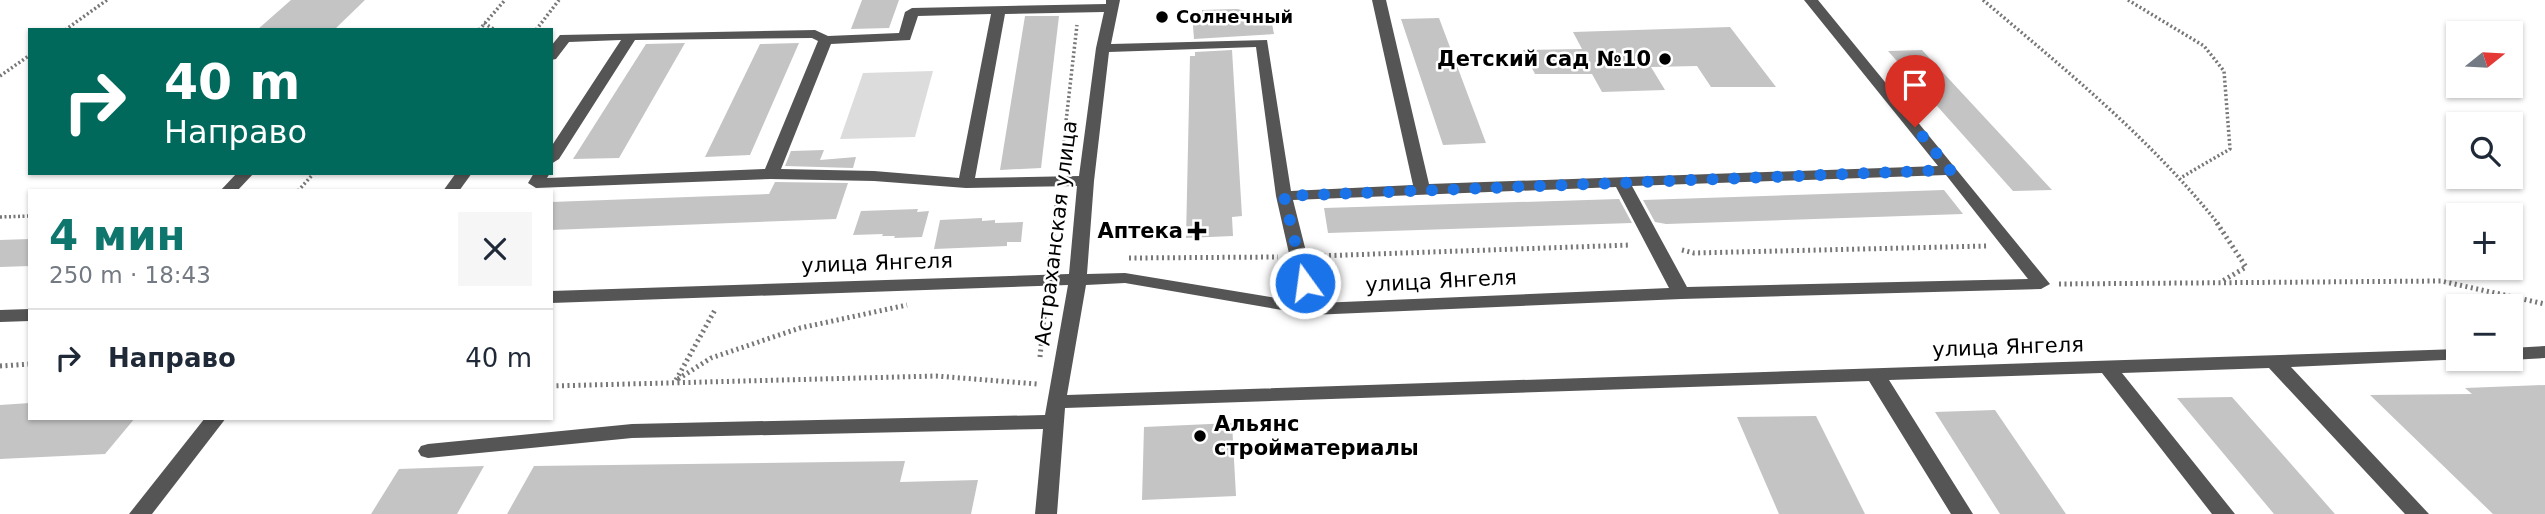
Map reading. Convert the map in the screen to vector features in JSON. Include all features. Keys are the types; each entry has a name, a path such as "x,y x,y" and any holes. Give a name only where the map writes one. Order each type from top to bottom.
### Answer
{"street":[{"path":"1379,0 1422,189"},
{"path":"1811,0 2041,284"},
{"path":"553,53 565,38 815,34 826,40 905,37 914,6 999,10 1079,9 1112,4"},
{"name":"Астраханская улица","path":"1046,514 1055,412 1078,279 1086,181 1103,48 1112,4"},
{"path":"966,183 999,10"},
{"path":"553,156 631,36"},
{"path":"772,174 826,40"},
{"path":"1103,48 1262,43 1284,196 1311,309"},
{"path":"1284,196 1950,170"},
{"path":"541,175 536,183 772,174 874,176 966,183 1086,181"},
{"path":"230,189 244,175"},
{"path":"1622,181 1681,293"},
{"name":"улица Янгеля","path":"553,297 1125,278 1311,309 1681,293 2041,284"},
{"path":"0,316 28,315"},
{"path":"2523,353 2545,352"},
{"name":"улица Янгеля","path":"428,451 632,432 1032,422 1055,412 1874,373 2446,355"},
{"path":"2274,361 2418,514"},
{"path":"2107,366 2224,514"},
{"path":"1874,373 1962,514"},
{"path":"140,514 214,420"}],"path":[{"path":"68,28 107,0"},
{"path":"480,28 505,0"},
{"path":"538,28 559,0"},
{"path":"1983,0 2108,108 2182,177 2224,228 2246,267 2221,283"},
{"path":"2129,0 2204,46 2224,71 2230,149 2182,177"},
{"path":"1040,358 1079,9"},
{"path":"484,23 492,28"},
{"path":"0,76 28,56"},
{"path":"300,189 312,175"},
{"path":"0,217 28,216"},
{"path":"1122,258 1299,257 1656,244 1694,253 2011,246"},
{"path":"2041,284 2441,281 2545,303"},
{"path":"676,381 726,291"},
{"path":"676,381 711,358 800,328 905,306 918,300"},
{"path":"0,366 28,364"},
{"path":"1032,422 1038,371"},
{"path":"553,386 936,376 1037,384"}],"shaded area":[{"path":"933,71 915,137 840,139 863,73"}],"building":[{"path":"291,0 365,0 336,28 259,28"},
{"path":"862,0 899,0 889,28 851,29"},
{"path":"1202,10 1246,11 1247,15 1270,14 1274,34 1194,39 1192,13 1202,13"},
{"path":"1025,16 1059,16 1041,168 1000,170"},
{"path":"1439,18 1486,143 1443,145 1401,19"},
{"name":"Детский сад №10","path":"1730,27 1776,87 1711,87 1697,66 1651,67 1665,90 1602,92 1592,74 1535,74 1523,50 1582,49 1573,32"},
{"path":"685,43 619,158 573,159 646,44"},
{"path":"799,43 750,155 705,157 760,44"},
{"path":"1232,50 1242,216 1232,217 1233,236 1186,238 1190,56 1195,56 1195,52"},
{"path":"1922,50 2052,190 2013,191 1888,51"},
{"path":"824,150 820,160 856,157 853,168 785,166 791,151"},
{"path":"775,182 848,183 836,219 553,230 553,202 769,194"},
{"path":"1944,190 1963,214 1666,224 1655,222 1643,200"},
{"path":"1619,199 1632,223 1328,233 1324,208"},
{"path":"918,209 917,212 929,211 922,237 853,235 861,211"},
{"path":"982,218 982,221 995,220 995,223 1023,222 1021,242 1007,242 1007,246 934,249 940,220"},
{"path":"28,239 28,266 0,267 0,240"},
{"path":"2545,385 2545,514 2493,514 2370,395 2472,394 2465,388"},
{"path":"2232,397 2335,514 2274,514 2177,398"},
{"path":"28,403 28,420 133,420 105,454 0,459 0,405"},
{"path":"1995,410 2066,514 2000,514 1935,412"},
{"path":"1816,416 1865,514 1779,514 1737,417"},
{"path":"1232,423 1236,496 1142,500 1144,427"},
{"path":"905,461 900,482 978,480 971,514 507,514 534,466"},
{"path":"484,466 457,514 371,514 399,469"}],"place":[{"name":"Солнечный","path":"1162,17"},
{"name":"Детский сад №10","path":"1665,59"},
{"name":"Аптека","path":"1197,231"},
{"name":"Альянс стройматериалы","path":"1200,436"}],"route":[{"path":"1305,283 1284,196 1950,170 1915,127"}]}
